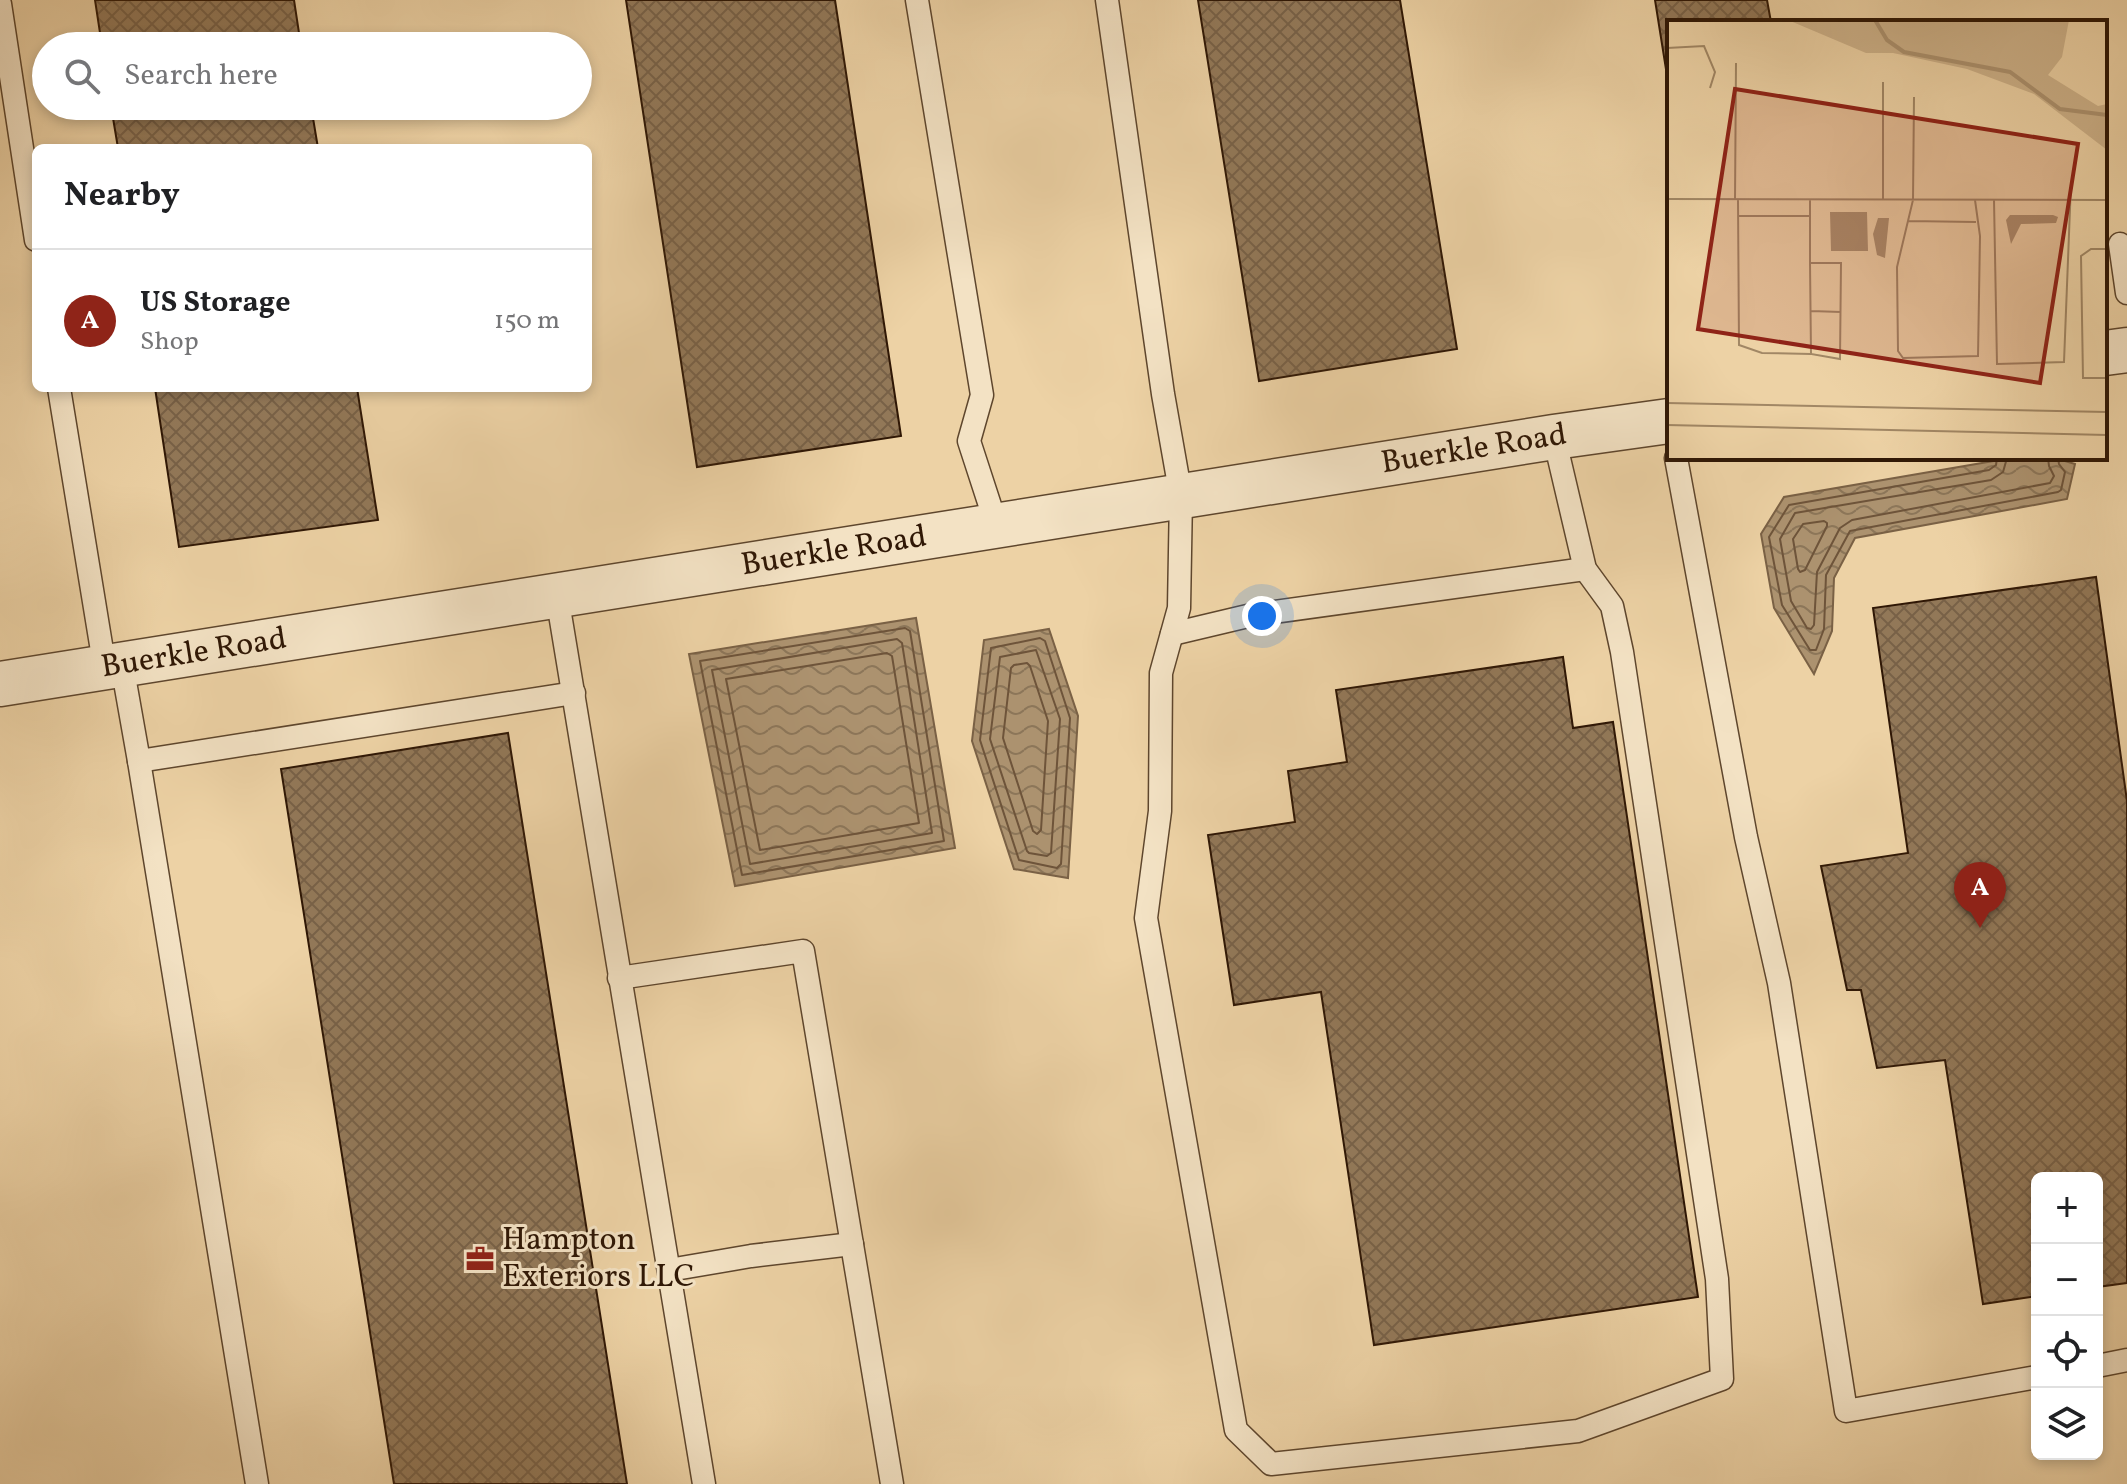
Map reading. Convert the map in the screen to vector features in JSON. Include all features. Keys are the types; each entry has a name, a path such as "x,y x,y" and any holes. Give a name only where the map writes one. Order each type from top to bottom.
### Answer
{"street":[{"path":"2107,353 2127,350"},
{"name":"Buerkle Road","path":"0,684 1667,421"}],"lane":[{"path":"917,0 982,395 969,441 997,527"},
{"path":"1107,0 1163,394 1181,496 1179,608 1161,673 1160,811 1146,918 1236,1430 1271,1464 1578,1431 1722,1379 1717,1279 1622,652 1612,606 1585,569 1554,437"},
{"path":"0,4 32,214"},
{"path":"2120,244 2127,293"},
{"path":"60,392 113,667 139,761 257,1484"},
{"path":"1676,460 1746,837 1779,983 1846,1411 2031,1378"},
{"path":"1172,634 1252,615 1585,569"},
{"path":"557,596 704,1484"},
{"path":"139,761 574,693"},
{"path":"619,978 803,951 892,1484"},
{"path":"669,1270 852,1244"},
{"path":"2103,1365 2127,1360"}],"water":[{"path":"1999,460 2062,460 2075,464 2067,499 1855,538 1834,578 1832,631 1814,674 1774,608 1761,534 1784,497"},
{"path":"916,618 955,848 735,886 689,654"},
{"path":"1049,629 1078,716 1068,878 1014,869 972,741 984,640"}],"building":[{"path":"95,0 294,0 299,32 100,32"},
{"path":"626,0 835,0 901,436 697,467"},
{"path":"1198,0 1400,0 1457,349 1259,381"},
{"path":"1655,0 1767,0 1771,20 1667,20 1667,75"},
{"path":"113,120 313,120 317,144 117,144"},
{"path":"156,392 358,392 378,520 179,547"},
{"path":"2096,577 2127,801 2127,1283 2103,1286 2103,1172 2031,1172 2031,1297 1983,1304 1945,1060 1877,1068 1861,990 1847,990 1821,866 1908,853 1873,608"},
{"path":"1563,657 1573,728 1613,722 1698,1297 1374,1345 1321,992 1234,1005 1208,835 1295,822 1288,771 1347,762 1336,690"},
{"path":"508,733 627,1484 394,1484 281,769"}],"place":[{"name":"US Storage","path":"1980,928"},
{"name":"Hampton Exteriors LLC","path":"480,1259"}]}
